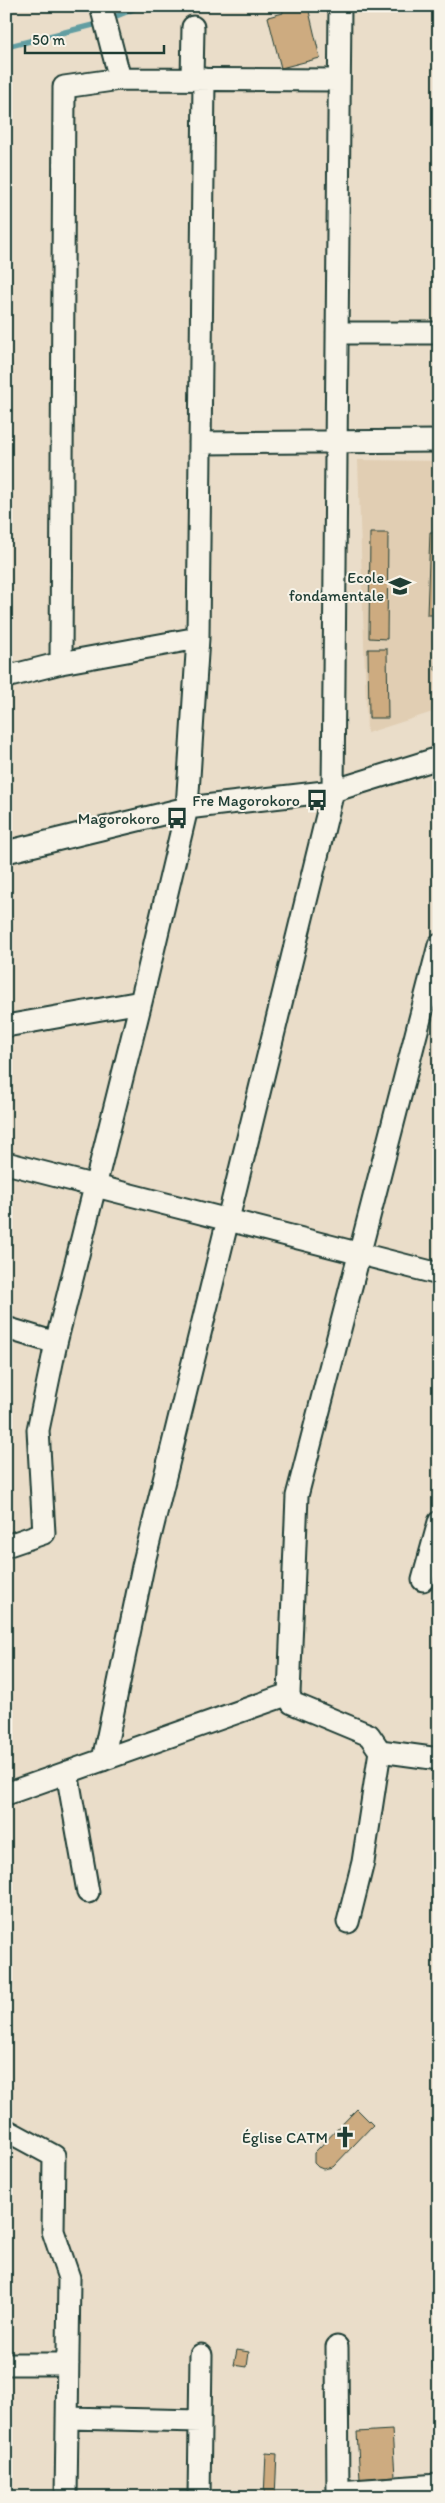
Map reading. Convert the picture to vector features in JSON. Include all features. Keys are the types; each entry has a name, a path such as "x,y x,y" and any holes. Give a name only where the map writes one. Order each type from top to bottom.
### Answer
{"street":[{"path":"101,6 120,79"},
{"path":"102,1760 142,1566 333,791 340,6"},
{"path":"6,1546 44,1533 38,1430 56,1343 187,808 198,638 200,444 198,79 193,27"},
{"path":"61,663 64,87 120,79 340,80"},
{"path":"337,333 439,333"},
{"path":"200,444 439,441"},
{"path":"6,677 61,663 198,638"},
{"path":"6,852 187,808 333,791 439,758"},
{"path":"348,1922 363,1862 380,1751 369,1735 292,1703 289,1694 297,1496 439,945"},
{"path":"6,1026 141,1002"},
{"path":"6,1163 439,1274"},
{"path":"6,1328 56,1343"},
{"path":"423,1580 439,1522"},
{"path":"6,1794 289,1694"},
{"path":"380,1751 439,1759"},
{"path":"67,1772 88,1892"},
{"path":"6,2130 54,2156 53,2231 69,2278 66,2497"},
{"path":"337,2347 338,2494 439,2485"},
{"path":"199,2497 202,2355"},
{"path":"6,2364 68,2364"},
{"path":"67,2418 200,2421"}],"shaded area":[{"name":"Ecole fondamentale","path":"358,460 439,461 439,710 367,733"}],"building":[{"path":"282,6 295,6 295,10 308,7 320,58 281,68 268,17 283,13"},
{"path":"430,532 439,532 439,615 427,615"},
{"path":"370,533 388,533 387,639 369,638"},
{"path":"439,645 439,671 435,670"},
{"path":"368,649 387,649 388,718 369,718"},
{"name":"Église CATM","path":"357,2109 373,2125 333,2167 323,2169 318,2167 314,2163 314,2153"},
{"path":"237,2350 249,2352 247,2367 234,2365"},
{"path":"433,2351 439,2351 439,2370 433,2370"},
{"path":"392,2430 395,2476 360,2479 357,2432"},
{"path":"266,2453 277,2454 275,2497 264,2497"}],"waterway":[{"path":"109,19 141,6"},
{"path":"6,47 101,23"}],"place":[{"name":"Ecole fondamentale","path":"400,586"},
{"name":"Fre Magorokoro","path":"317,800"},
{"name":"Magorokoro","path":"177,818"},
{"name":"Église CATM","path":"345,2137"}]}
